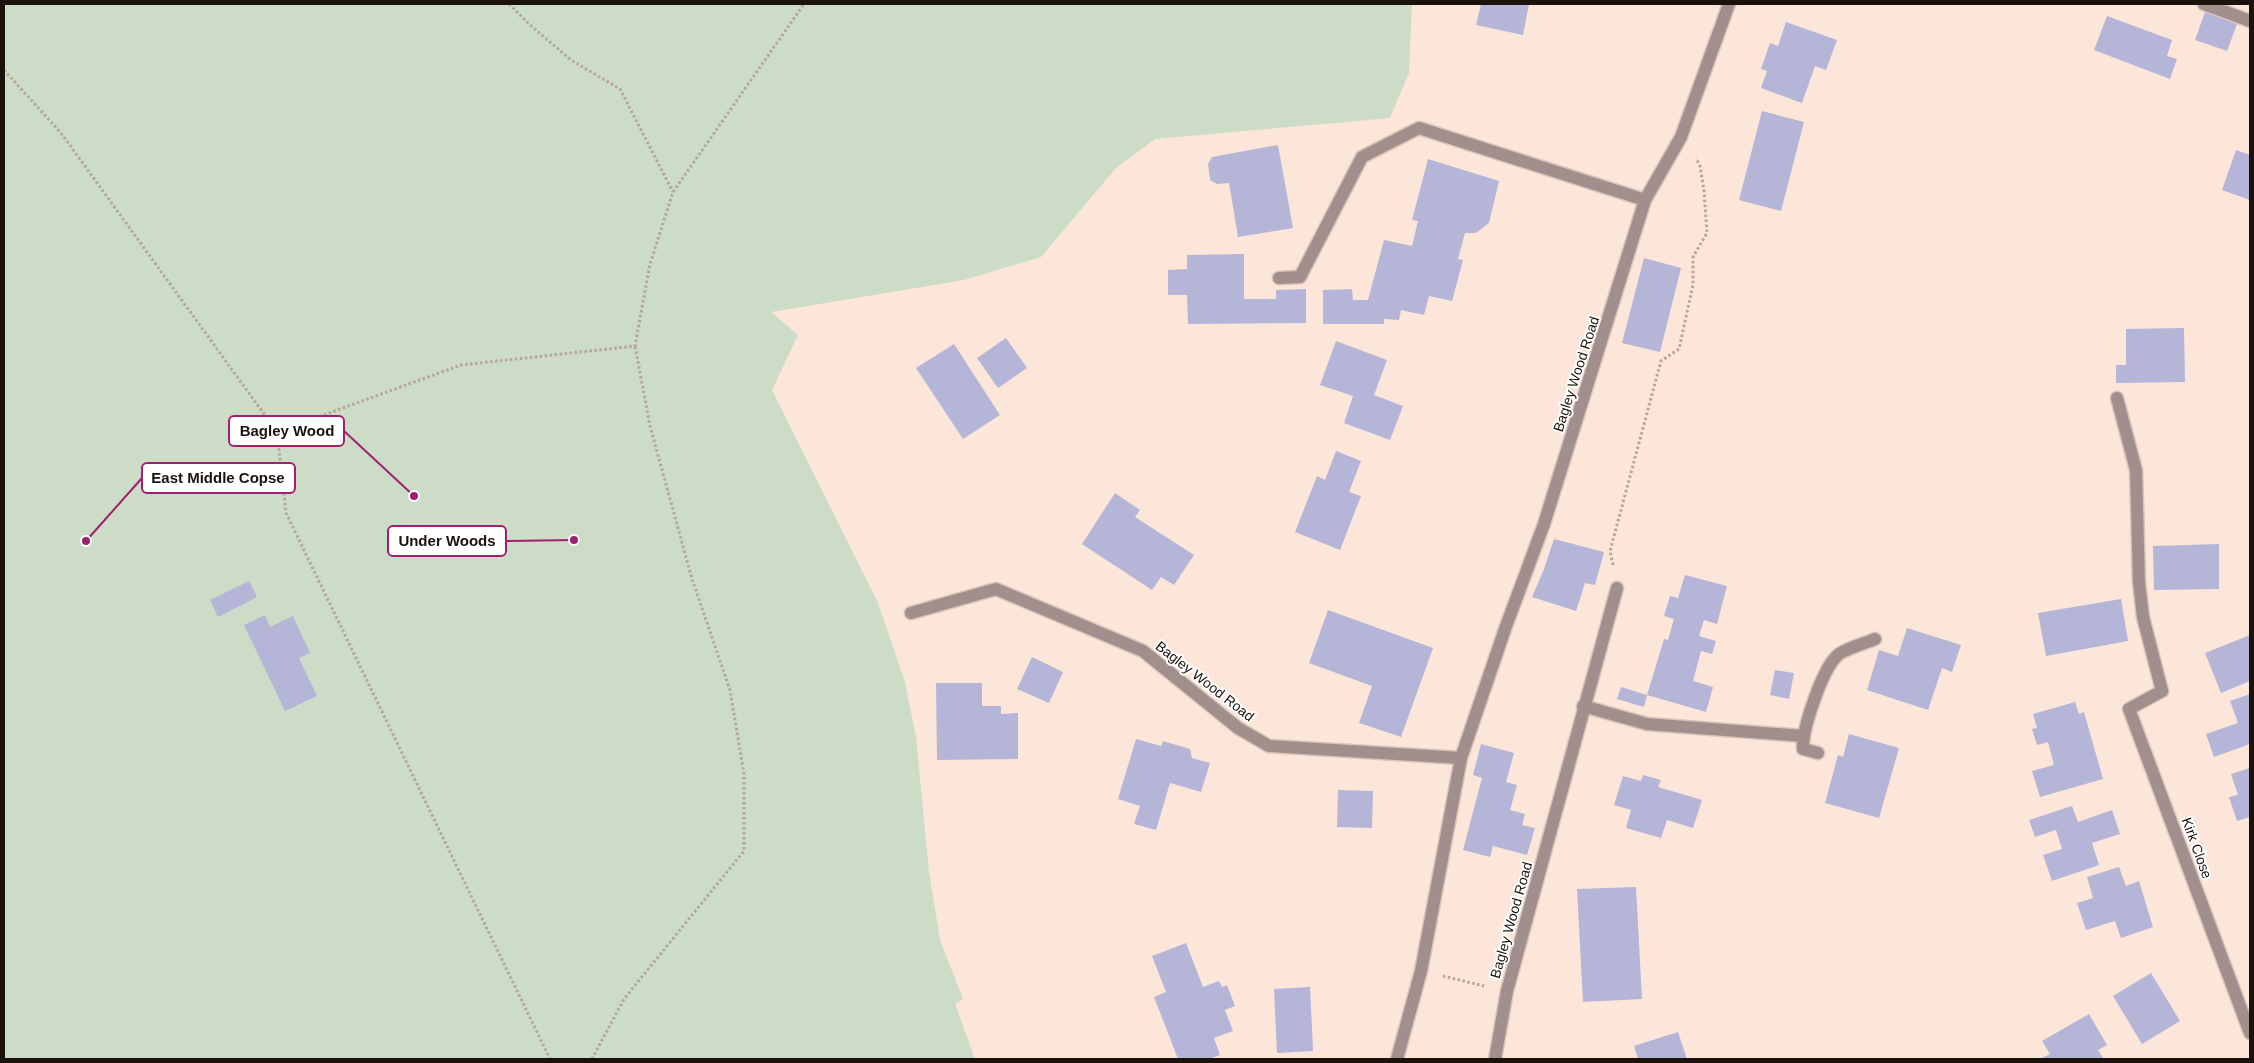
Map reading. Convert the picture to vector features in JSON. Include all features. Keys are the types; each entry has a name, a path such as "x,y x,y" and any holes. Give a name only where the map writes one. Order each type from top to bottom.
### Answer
{"street":[{"name":"Bagley Wood Road","path":"1397,1059 1421,971 1462,758 1505,629 1544,524 1645,200 1681,137 1729,4"},
{"path":"2204,4 2250,21"},
{"path":"1279,278 1300,277 1362,156 1419,128 1645,200"},
{"name":"Kirk Close","path":"2117,398 2136,470 2139,582 2143,617 2162,691 2129,709 2250,1033"},
{"name":"Bagley Wood Road","path":"1495,1059 1506,991 1617,588"},
{"name":"Bagley Wood Road","path":"911,612 996,589 1143,651 1238,728 1269,746 1462,758"},
{"path":"1818,753 1803,749 1802,736 1821,685 1836,656 1875,639"},
{"path":"1583,706 1648,724 1802,736"}],"path":[{"path":"509,4 571,60 620,89 673,192"},
{"path":"592,1059 624,999 744,851 744,774 730,690 692,579 650,426 635,346 650,264 673,192 804,4"},
{"path":"4,70 60,133 276,432 286,513 550,1059"},
{"path":"1617,588 1610,551 1661,361 1679,349 1693,285 1693,257 1707,233 1700,166 1693,151 1695,145 1681,137"},
{"path":"276,432 461,365 635,346"},
{"path":"1421,971 1506,991"}],"green space":[{"path":"4,4 1412,4 1409,73 1390,118 1155,139 1116,168 1041,257 964,280 771,312 798,335 772,390 878,603 905,682 916,737 929,872 940,940 963,999 955,1004 975,1059 4,1059"}],"building":[{"path":"1481,4 1529,4 1523,35 1476,25"},
{"path":"2205,12 2237,24 2227,51 2195,40"},
{"path":"2107,16 2172,40 2167,56 2177,59 2170,79 2094,50"},
{"path":"1786,22 1837,40 1826,70 1815,66 1802,103 1761,88 1767,71 1761,69 1770,43 1778,46"},
{"path":"1762,111 1804,122 1781,211 1739,200"},
{"path":"1278,145 1293,228 1238,237 1229,183 1217,184 1210,180 1208,164 1212,157"},
{"path":"2236,150 2250,155 2250,200 2222,190"},
{"path":"1428,159 1499,181 1489,223 1476,233 1465,233 1458,259 1463,260 1452,301 1429,296 1424,315 1401,310 1399,320 1384,319 1384,324 1323,324 1323,290 1352,289 1353,300 1368,300 1384,240 1412,246 1418,221 1412,220"},
{"path":"1244,254 1244,299 1276,299 1276,290 1306,289 1306,323 1188,324 1187,295 1168,295 1168,270 1187,269 1187,255"},
{"path":"1644,258 1681,268 1660,352 1622,343"},
{"path":"2184,328 2185,382 2116,383 2116,365 2126,365 2126,329"},
{"path":"1006,338 1027,368 998,388 977,358"},
{"path":"1336,341 1387,360 1374,395 1403,406 1390,440 1344,423 1353,396 1320,385"},
{"path":"954,344 1000,415 963,439 916,368"},
{"path":"1336,451 1361,461 1349,492 1361,496 1340,550 1295,532 1317,476 1325,480"},
{"path":"1115,493 1140,510 1135,517 1194,555 1174,585 1161,577 1152,590 1082,544"},
{"path":"1554,539 1604,552 1595,585 1585,583 1576,611 1532,597"},
{"path":"2219,544 2219,589 2154,590 2153,546"},
{"path":"1685,575 1727,586 1717,624 1704,620 1699,636 1716,641 1712,654 1701,651 1693,681 1713,687 1706,712 1647,695 1664,639 1668,640 1674,619 1664,616 1670,596 1678,598"},
{"path":"249,581 257,597 218,617 210,600"},
{"path":"2121,599 2128,641 2046,656 2038,613"},
{"path":"1328,610 1433,648 1401,737 1359,723 1372,686 1309,663"},
{"path":"265,615 270,627 293,616 310,653 299,658 317,696 285,711 244,625"},
{"path":"1907,628 1961,645 1952,672 1942,668 1928,710 1867,690 1879,650 1898,656"},
{"path":"2250,635 2250,681 2221,693 2205,653"},
{"path":"1032,657 1063,672 1049,703 1017,689"},
{"path":"1775,670 1794,673 1789,699 1770,695"},
{"path":"936,683 982,683 982,706 1001,706 1001,714 1018,713 1018,759 937,760"},
{"path":"1621,687 1647,695 1644,707 1617,699"},
{"path":"2250,694 2250,744 2214,757 2206,734 2238,723 2230,701"},
{"path":"2075,702 2079,714 2084,712 2103,779 2040,797 2032,771 2054,765 2048,742 2037,745 2032,729 2037,728 2033,714"},
{"path":"1849,734 1899,748 1879,818 1825,803 1838,755 1843,757"},
{"path":"1136,739 1161,746 1163,741 1190,749 1192,758 1210,763 1201,792 1170,783 1156,830 1134,824 1140,806 1118,799"},
{"path":"1481,744 1514,753 1506,782 1517,785 1510,810 1525,814 1522,825 1535,828 1527,855 1493,846 1490,857 1463,850 1482,778 1473,775"},
{"path":"2250,768 2250,817 2237,821 2229,797 2238,795 2231,774"},
{"path":"1643,775 1661,780 1658,787 1702,800 1693,828 1667,820 1661,838 1626,828 1631,810 1614,805 1623,776 1641,781"},
{"path":"1338,790 1373,791 1372,828 1337,827"},
{"path":"2072,806 2078,822 2112,810 2120,834 2092,843 2099,865 2052,881 2043,855 2062,849 2056,830 2035,837 2029,820"},
{"path":"2119,867 2126,886 2139,881 2153,927 2121,938 2115,921 2086,930 2077,903 2093,898 2087,877"},
{"path":"1636,887 1642,999 1583,1002 1577,889"},
{"path":"1186,943 1203,987 1219,981 1222,987 1227,985 1235,1006 1225,1010 1233,1031 1214,1038 1220,1055 1209,1059 1178,1059 1154,997 1166,992 1152,956"},
{"path":"2151,973 2180,1021 2142,1044 2113,996"},
{"path":"1310,987 1313,1051 1277,1053 1274,989"},
{"path":"2089,1014 2107,1045 2098,1050 2104,1059 2040,1059 2050,1054 2042,1041"},
{"path":"1678,1032 1687,1059 1638,1059 1634,1046"}],"place":[{"name":"Bagley Wood","path":"414,496"},
{"name":"Under Woods","path":"574,540"},
{"name":"East Middle Copse","path":"86,541"}]}
